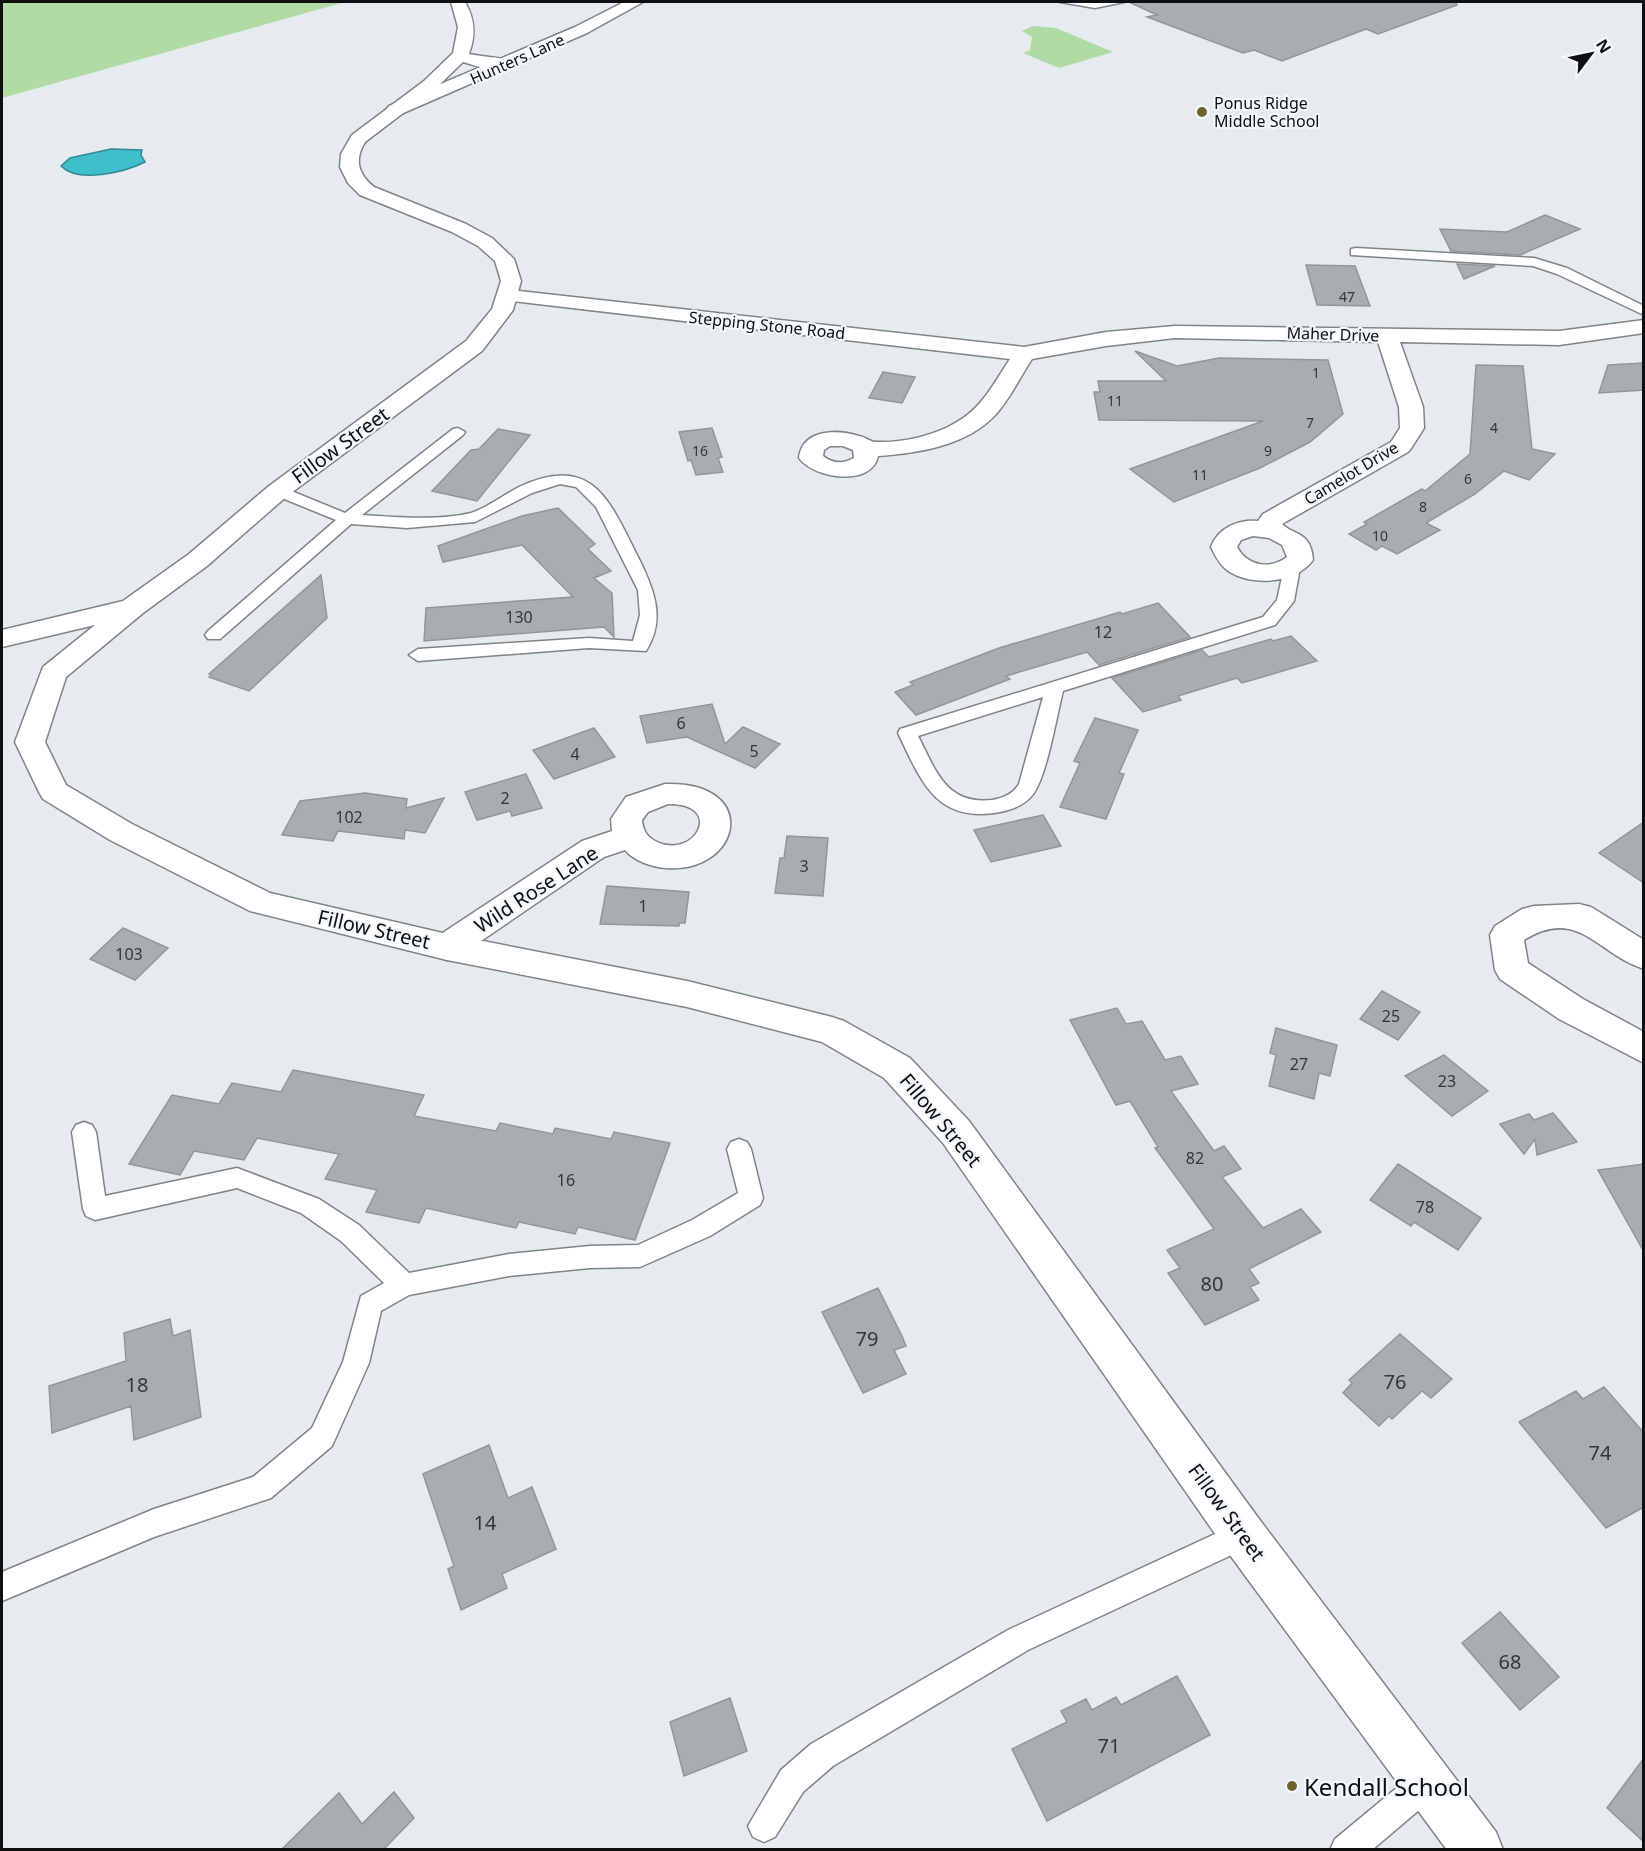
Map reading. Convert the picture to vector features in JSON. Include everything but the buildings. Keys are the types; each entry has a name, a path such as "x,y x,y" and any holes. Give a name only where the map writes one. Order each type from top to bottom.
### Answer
{"street":[{"path":"458,2 466,17 467,30 460,56 367,131 350,149 348,165 351,175 361,186 377,196 460,228 490,245 508,267 511,280 510,296"},
{"name":"Hunters Lane","path":"395,110 582,30 635,2"},
{"path":"460,56 487,64 507,63"},
{"name":"Stepping Stone Road","path":"510,296 1024,354"},
{"name":"Fillow Street","path":"510,296 493,326 474,346 278,491 198,560 133,607 53,673 30,741 54,792 121,832 262,903 447,946 687,994 832,1032 897,1068 956,1132 1243,1535 1478,1850"},
{"name":"Maher Drive","path":"1024,354 1106,339 1175,332 1559,338 1644,326"},
{"name":"Camelot Drive","path":"1266,529 1272,519 1400,447 1412,428 1412,407 1388,336"},
{"path":"867,450 909,447 953,433 987,410 1024,354"},
{"path":"1266,529 1282,534 1294,542 1301,551 1300,560 1292,568 1282,572 1256,571 1243,567 1226,554 1224,547 1226,540 1232,534 1241,530 1266,529"},
{"path":"2,639 133,607"},
{"name":"Wild Rose Lane","path":"447,946 592,849 629,837"},
{"path":"1644,956 1579,916 1534,918 1507,935 1512,970 1570,1009 1644,1049"}],"lane":[{"path":"1065,2 1095,6 1119,2"},
{"path":"1356,252 1534,262 1562,271 1644,311"},
{"path":"214,635 347,519 458,432"},
{"path":"278,491 347,519 407,523 475,517 526,490 559,479 581,483 603,505 646,590 650,615 640,647 589,643 418,655"},
{"path":"1055,685 1024,796 1008,804 985,809 970,809 949,802 936,786 907,733 1055,685 1269,621 1285,601 1292,568"},
{"path":"84,1132 95,1209 237,1178 310,1206 350,1233 404,1285"},
{"path":"2,1586 154,1523 261,1488 322,1437 356,1363 370,1304 404,1285 509,1265 590,1257 639,1256 701,1228 751,1198 739,1149"},
{"path":"764,1826 792,1781 822,1755 1018,1640 1243,1535"},
{"path":"1346,1850 1428,1782"}],"green space":[{"path":"2,2 345,2 2,98"},
{"path":"1033,26 1056,28 1113,52 1059,68 1023,53 1030,50 1032,37 1022,31"}],"water":[{"path":"111,149 142,150 141,155 145,162 114,172 90,175 78,174 61,166 70,158"}],"place":[{"name":"Ponus Ridge Middle School","path":"1202,112"},
{"name":"Kendall School","path":"1292,1786"}]}
